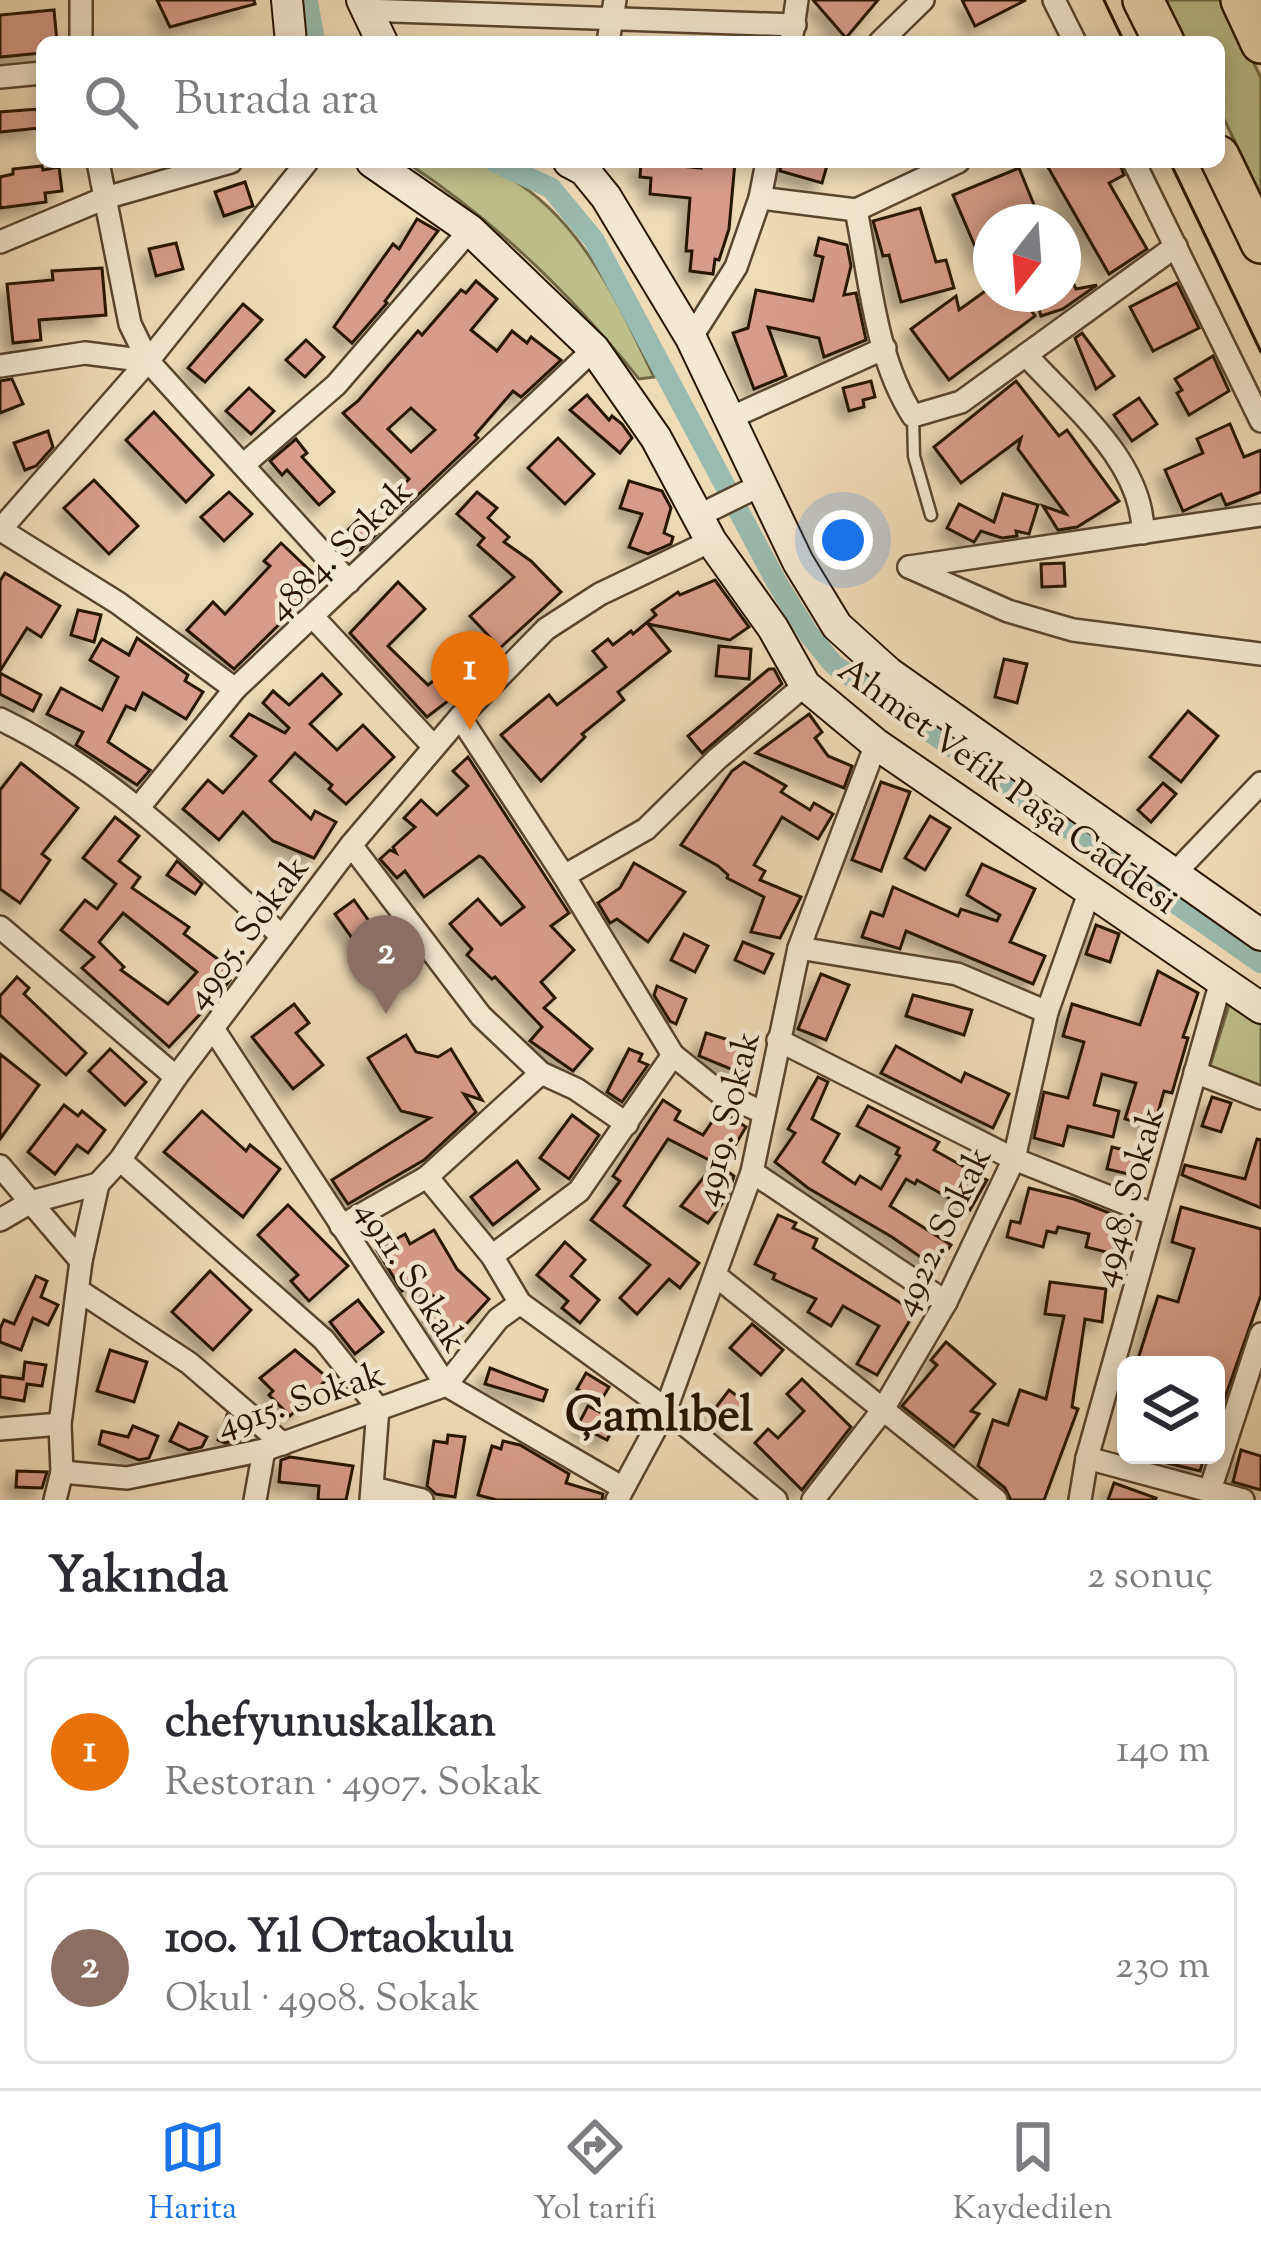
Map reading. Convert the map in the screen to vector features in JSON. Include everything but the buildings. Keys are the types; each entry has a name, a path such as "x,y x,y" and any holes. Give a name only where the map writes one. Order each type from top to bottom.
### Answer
{"highway":[{"path":"1143,0 1161,36"},
{"path":"1240,0 1261,43"},
{"path":"1225,168 1261,243"}],"street":[{"path":"81,0 81,36"},
{"path":"286,0 290,36"},
{"path":"379,36 363,5 614,8 793,33 797,0"},
{"path":"886,36 923,0"},
{"path":"1054,0 1072,36"},
{"path":"0,77 36,74"},
{"path":"99,168 130,324 148,361 349,582"},
{"path":"0,242 105,199 211,168"},
{"path":"235,689 118,603 0,530 148,361 302,168"},
{"name":"Ahmet Vefik Paşa Caddesi","path":"381,168 470,230 594,350 656,438 704,528 773,628 805,685 876,744 1261,1008"},
{"path":"582,168 606,197 691,338 730,418 743,494 798,562 837,626 889,673 1261,935"},
{"path":"691,338 736,267 766,168"},
{"path":"760,198 856,209 945,168"},
{"path":"1137,168 1261,421"},
{"path":"856,209 896,389 913,416 961,402 1176,246"},
{"path":"243,465 336,385 470,230"},
{"path":"730,418 885,348"},
{"name":"4884. Sokak","path":"140,806 235,689 594,350"},
{"path":"0,366 86,353 148,361"},
{"path":"1026,356 1107,445 1137,490 1143,533"},
{"name":"4905. Sokak","path":"98,1184 351,845 460,717 547,629 704,528 743,494"},
{"path":"1261,515 909,567 1008,610 1072,630 1261,654"},
{"path":"314,617 434,747"},
{"path":"565,876 646,829 805,685"},
{"path":"460,717 565,876 673,1055 719,1092 764,1113"},
{"path":"0,719 43,740 140,806 282,936"},
{"name":"4919. Sokak","path":"620,1494 666,1409 752,1172 800,948 876,744"},
{"path":"1173,875 1261,783"},
{"path":"351,845 481,1016 542,1073 627,1124"},
{"name":"4922. Sokak","path":"813,1500 882,1411 946,1302 1014,1159 1047,1012 1089,893"},
{"path":"0,927 176,1077"},
{"path":"800,948 957,974 1047,1012"},
{"name":"4948. Sokak","path":"1080,1500 1221,981"},
{"name":"4911. Sokak","path":"214,1030 446,1385 620,1494"},
{"path":"778,1040 1014,1159 1155,1215"},
{"path":"492,1256 580,1191 673,1055"},
{"path":"1195,1072 1261,1098"},
{"path":"341,1226 427,1178 542,1073"},
{"path":"120,1160 324,1340 378,1408 372,1494 422,1500"},
{"path":"0,1166 81,1261"},
{"path":"752,1172 946,1302"},
{"path":"427,1178 492,1256 520,1303 666,1409 776,1500"},
{"path":"0,1220 31,1202 98,1184 81,1261 61,1424 62,1472 55,1500"},
{"path":"715,1275 996,1500"},
{"path":"78,1290 189,1363 273,1447 254,1500"},
{"path":"446,1385 498,1319 520,1303"},
{"path":"1210,1490 1261,1334"},
{"name":"4915. Sokak","path":"62,1472 127,1478 273,1447 446,1385"},
{"path":"0,1429 61,1424"},
{"path":"1088,1458 1243,1500"}],"lane":[{"path":"913,416 914,456 932,515"}],"green space":[{"path":"1166,0 1223,0 1261,78 1261,195 1225,121 1225,36 1183,36"},
{"path":"414,168 489,168 541,200 587,252 654,377 639,379 532,262"},
{"path":"1230,1002 1261,1022 1261,1088 1209,1069"}],"waterway":[{"path":"307,0 314,36"},
{"path":"508,168 551,188 594,240 777,583 833,664 1261,963"}],"tram line":[{"path":"1104,0 1121,36"},
{"path":"1173,168 1261,352"}],"place":[{"name":"chefyunuskalkan","path":"470,730"},
{"name":"100. Yıl Ortaokulu","path":"386,1014"}],"district":[{"name":"Çamlıbel","path":"659,1413"}]}
